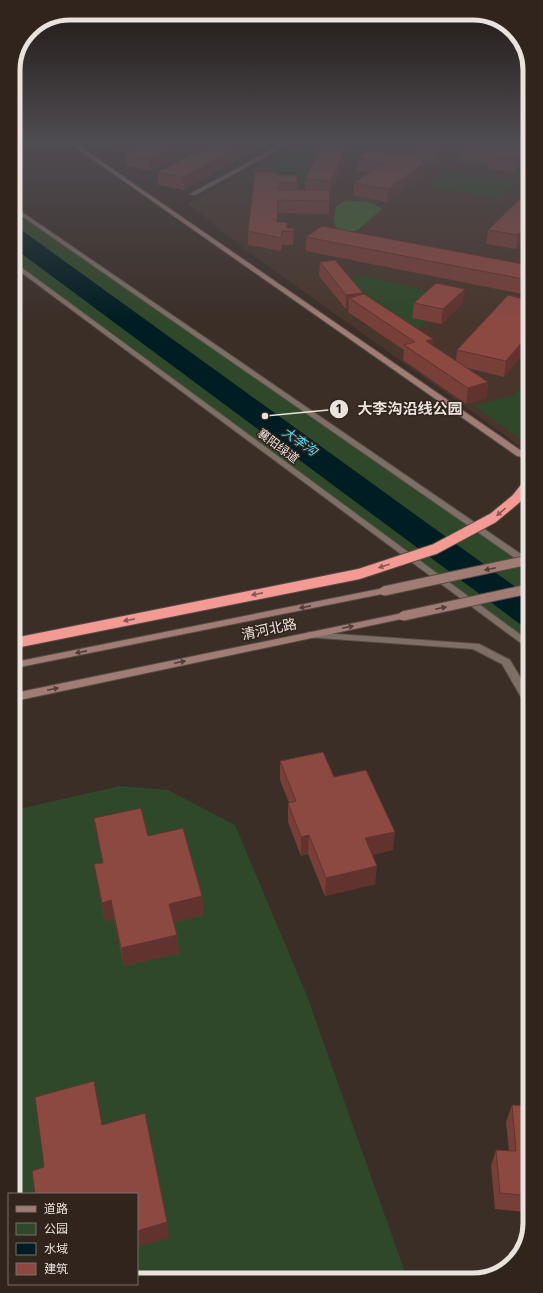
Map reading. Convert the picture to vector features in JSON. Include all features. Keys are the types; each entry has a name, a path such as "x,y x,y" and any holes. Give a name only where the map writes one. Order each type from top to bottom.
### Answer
{"highway":[{"path":"20,642 359,574 435,549 493,518 516,499 523,490"}],"street":[{"path":"157,202 523,455"},
{"path":"20,211 523,559"},
{"name":"襄阳绿道","path":"20,268 523,642"},
{"name":"清河北路","path":"20,664 523,563"},
{"name":"清河北路","path":"20,696 523,590"},
{"path":"309,635 475,646 506,662 523,691"}],"shaded area":[{"path":"191,202 523,202 523,448 247,251 188,204"}],"green space":[{"path":"342,202 367,202 373,203 382,209 358,230 351,232 336,229 334,219 336,206"},
{"path":"20,213 523,565 523,642 20,268"},
{"path":"364,276 448,296 418,330 404,331 349,283 354,278"},
{"path":"523,385 523,440 474,406 516,394"},
{"path":"120,786 168,790 235,825 307,996 405,1273 138,1273 138,1193 20,1193 20,809"}],"water":[{"name":"大李沟","path":"20,229 523,592 523,626 20,252"}],"building":[{"path":"251,202 278,202 277,222 287,222 287,228 294,228 294,231 282,231 281,238 248,231"},
{"path":"516,202 523,202 523,229 518,235 488,230"},
{"path":"322,226 523,264 523,279 306,237"},
{"path":"335,260 363,293 346,295 320,262"},
{"path":"436,283 465,289 443,309 414,303"},
{"path":"364,294 433,339 426,341 488,382 468,388 404,345 415,342 349,298"},
{"path":"508,295 523,299 523,341 506,361 457,350"},
{"path":"323,752 334,777 366,770 395,832 365,838 377,866 326,878 309,835 301,837 288,803 296,801 280,761"},
{"path":"141,808 148,836 183,828 202,896 169,904 177,935 121,948 111,900 102,903 94,864 103,863 94,818"},
{"path":"94,1081 102,1125 145,1113 167,1222 138,1231 138,1193 35,1193 32,1171 44,1167 35,1097"},
{"path":"512,1105 523,1106 523,1195 500,1193 496,1150 516,1151"}],"place":[{"name":"大李沟沿线公园","path":"265,416"}]}
